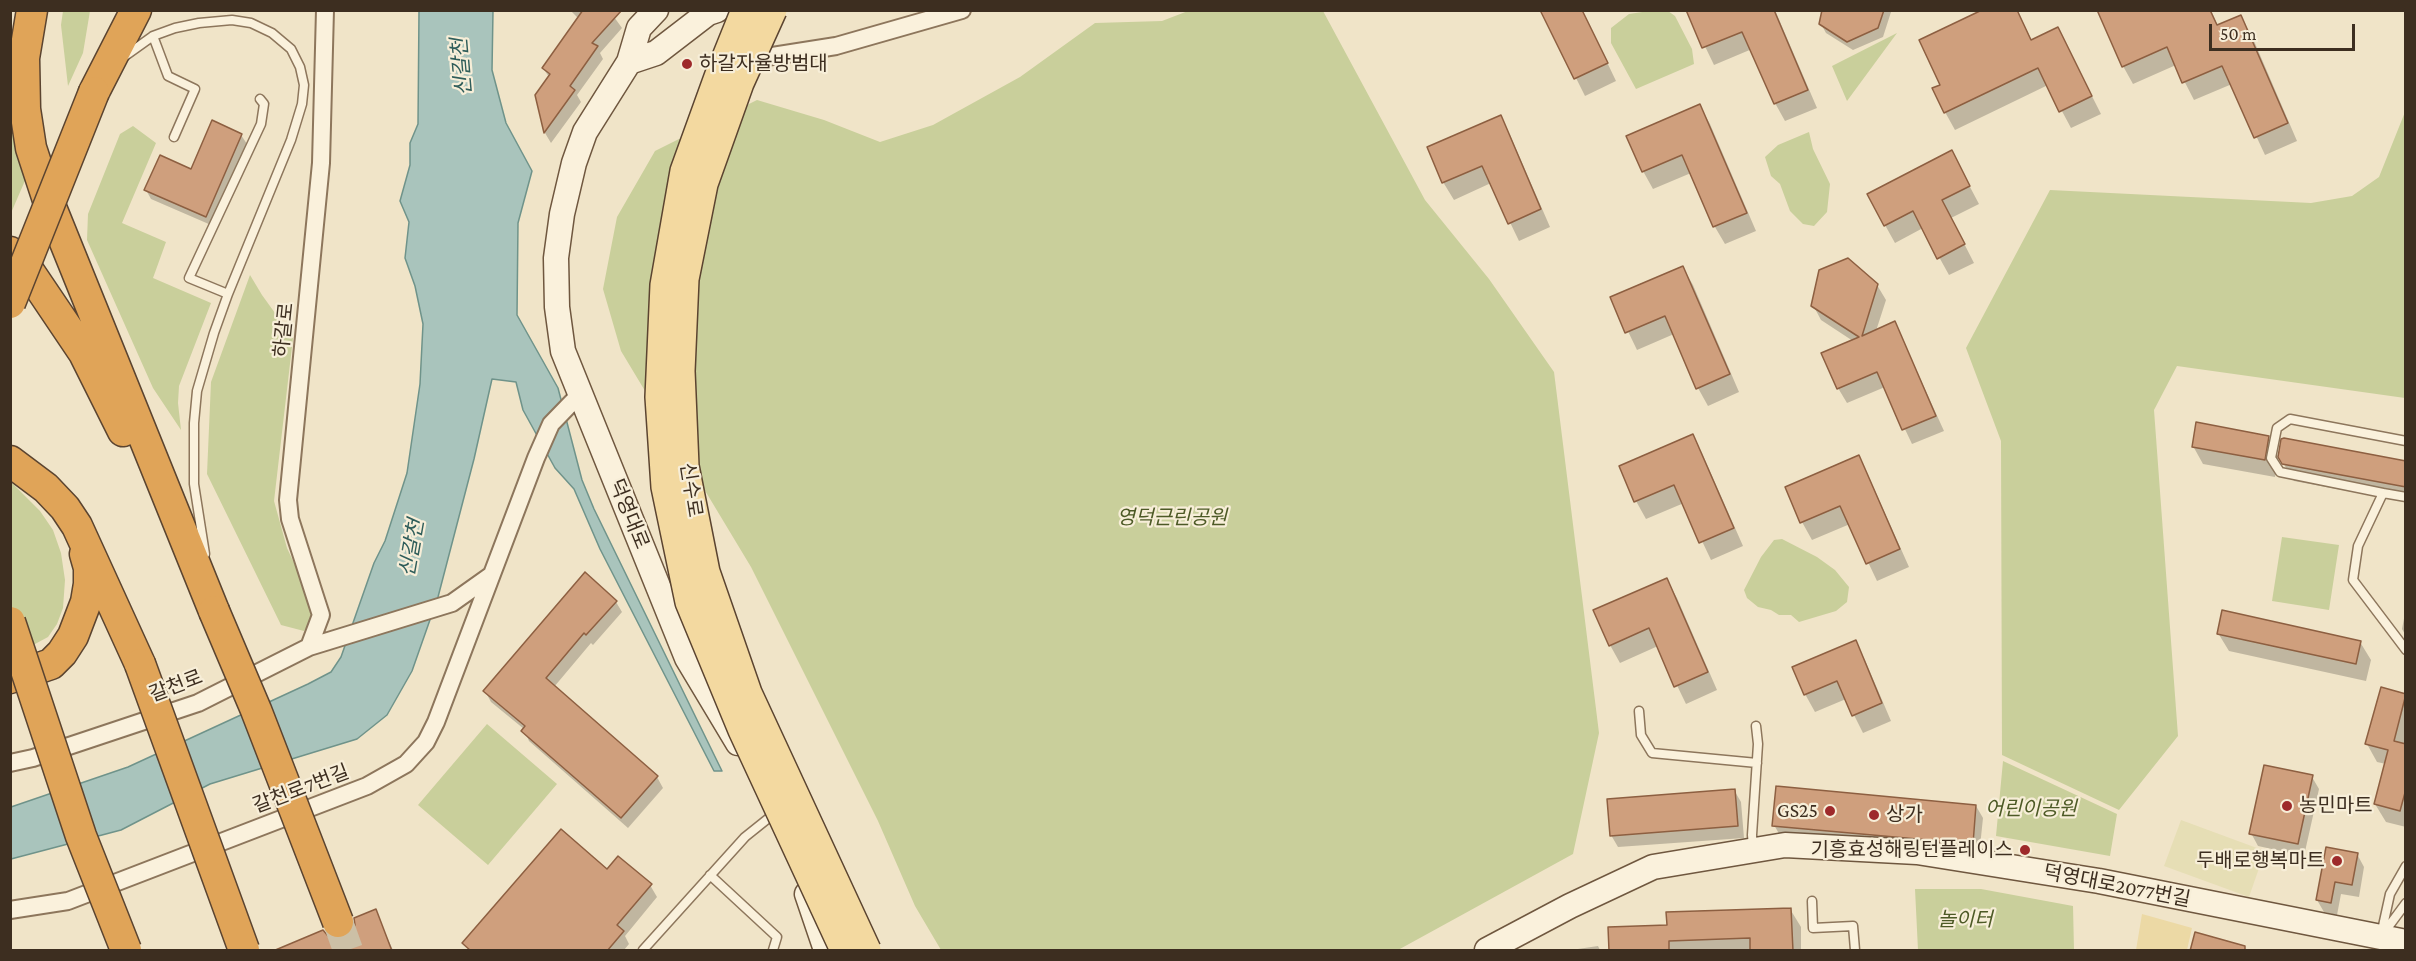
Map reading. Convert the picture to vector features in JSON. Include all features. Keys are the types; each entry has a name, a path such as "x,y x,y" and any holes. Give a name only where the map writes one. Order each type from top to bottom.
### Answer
{"highway":[{"path":"32,10 24,58 25,109 31,148 48,200 213,610 256,710 338,921"},
{"path":"10,303 97,87 136,10"},
{"path":"10,252 26,267 84,353 213,610"},
{"path":"10,461 46,488 65,508 77,526 140,664 244,951"},
{"path":"10,678 51,664 62,653 73,636 90,584 89,568 77,526"},
{"path":"10,622 81,836 126,951"}],"main road":[{"name":"신수로","path":"745,10 684,171 664,285 659,398 665,487 689,602 742,730 844,951"},
{"name":"신수로","path":"773,10 740,83 704,184 685,279 681,371 686,466 706,572 748,693 867,951"}],"street":[{"name":"하갈로","path":"309,647 321,615 290,519 288,500 321,163 326,10"},
{"name":"덕영대로","path":"656,10 639,28 629,62 585,132 574,163 562,214 556,258 557,307 563,351 687,658 778,811 826,951"},
{"path":"629,62 656,53 708,13 717,10"},
{"path":"714,69 763,56 836,46 962,10"},
{"path":"491,576 551,424 581,393"},
{"name":"갈천로","path":"10,763 33,758 198,703 309,647 452,603 491,576"},
{"name":"갈천로7번길","path":"10,910 69,901 367,786 406,764 426,742 436,722 491,576"},
{"name":"덕영대로2077번길","path":"1487,951 1570,906 1653,867 1785,845 1917,852 2098,881 2406,942"}],"lane":[{"path":"97,87 134,48 153,36 199,23 232,20 251,23 272,33 291,49 300,67 304,85 302,104 291,140 228,294 197,391 194,423 194,484 213,610"},
{"path":"153,36 168,76 195,89 174,137"},
{"path":"228,294 189,278 261,124 264,104 260,99"},
{"path":"2406,441 2290,419 2277,428 2271,458 2280,472 2406,497"},
{"path":"2383,493 2358,546 2353,580 2406,650"},
{"path":"1639,711 1641,735 1652,753 1757,764"},
{"path":"1754,851 1752,835 1757,764 1756,726"},
{"path":"643,951 745,837 778,811"},
{"path":"2381,938 2390,894 2406,866"},
{"path":"710,875 777,937 772,951"},
{"path":"1812,901 1813,928 1853,926 1855,951"},
{"path":"2381,938 2406,903"}],"shaded area":[{"path":"2181,820 2265,851 2249,897 2164,866"}],"green space":[{"path":"12,10 12,63 27,176 11,213"},
{"path":"63,11 90,11 83,53 68,86 61,25"},
{"name":"영덕근린공원","path":"1188,11 1323,11 1425,200 1489,279 1554,372 1599,733 1573,854 1398,950 941,950 915,906 878,821 751,567 621,351 603,289 617,217 655,151 757,100 824,120 880,142 933,125 1020,77 1095,23 1162,21"},
{"path":"1668,11 1675,16 1692,49 1694,64 1636,89 1611,43 1611,28 1629,14"},
{"path":"1897,33 1847,101 1832,66"},
{"path":"2405,112 2405,398 2177,366 2154,410 2178,736 2119,810 2002,755 2001,441 1966,348 2050,190 2311,203 2352,196 2379,177"},
{"path":"133,126 156,143 122,223 166,242 153,278 211,303 179,386 181,430 153,388 87,240 88,214 120,134"},
{"path":"1809,132 1813,149 1830,184 1827,212 1814,226 1803,224 1790,211 1780,184 1771,176 1765,157 1778,145"},
{"path":"250,275 293,338 274,501 287,548 317,612 304,631 281,625 207,474 211,382"},
{"path":"10,481 40,511 53,530 61,553 65,580 63,608 57,624 48,637 11,653"},
{"path":"2282,537 2339,545 2329,610 2272,601"},
{"path":"1782,539 1817,557 1835,570 1849,587 1847,602 1836,611 1799,622 1791,615 1779,615 1771,610 1758,607 1747,598 1744,590 1761,557 1774,540"},
{"path":"487,724 557,784 488,865 418,805"},
{"name":"어린이공원","path":"2003,761 2117,814 2110,856 1996,836"},
{"name":"놀이터","path":"1915,889 1981,889 2073,906 2074,950 1918,950"}],"sand":[{"path":"2142,914 2192,928 2187,950 2136,950"}],"water":[{"name":"신갈천","path":"419,11 493,11 492,70 506,123 532,171 518,223 517,315 558,388 582,480 594,509 722,771 714,771 600,549 574,489 555,468 523,410 516,382 492,379 438,597 412,671 387,715 357,739 210,784 121,830 11,859 11,807 128,767 308,684 331,672 341,657 374,563 385,541 407,473 420,384 423,324 415,286 405,258 409,222 400,201 410,165 410,143 418,124"}],"building":[{"path":"583,10 622,10 592,43 598,46 570,86 575,90 544,133 535,95 550,74 542,68"},
{"path":"1540,10 1582,10 1608,63 1574,79"},
{"path":"1686,10 1774,10 1808,90 1774,104 1742,32 1702,48"},
{"path":"1822,10 1884,10 1878,28 1847,42 1819,24"},
{"path":"1982,10 2017,10 2031,40 2058,27 2092,96 2059,112 2038,68 1944,113 1932,88 1940,85 1919,40"},
{"path":"2097,10 2210,10 2217,25 2241,15 2288,123 2254,138 2222,66 2182,83 2167,47 2122,67"},
{"path":"1700,104 1747,213 1713,227 1682,155 1642,172 1626,136"},
{"path":"1501,115 1541,209 1508,224 1482,166 1442,183 1427,147"},
{"path":"212,120 242,134 206,217 144,190 160,155 191,169"},
{"path":"1952,150 1970,186 1942,200 1965,244 1937,259 1913,211 1884,226 1867,194"},
{"path":"1848,258 1878,284 1862,336 1895,321 1936,416 1902,430 1877,372 1837,389 1821,353 1859,337 1811,306 1819,270"},
{"path":"1683,266 1730,374 1696,389 1665,316 1625,333 1610,297"},
{"path":"2196,422 2269,436 2265,460 2192,447"},
{"path":"1693,434 1734,528 1699,543 1674,485 1634,502 1619,466"},
{"path":"2281,439 2406,461 2406,487 2282,464 2278,457"},
{"path":"1859,455 1900,549 1866,564 1840,506 1800,523 1785,487"},
{"path":"585,572 617,601 586,635 584,633 546,678 658,776 621,818 521,731 525,726 483,691"},
{"path":"1667,578 1708,672 1674,687 1649,628 1609,646 1593,610"},
{"path":"2222,610 2361,641 2356,664 2217,634"},
{"path":"1856,640 1882,703 1852,716 1837,681 1804,695 1792,667"},
{"path":"2381,687 2406,694 2394,741 2406,744 2406,789 2400,811 2374,804 2388,750 2365,744"},
{"path":"2264,765 2313,775 2298,844 2249,834"},
{"name":"상가","path":"1776,786 1976,805 1973,844 1772,826"},
{"path":"1735,789 1738,826 1610,836 1607,799"},
{"path":"561,829 607,869 618,856 652,884 617,925 624,931 607,951 471,951 462,943"},
{"path":"2326,847 2358,853 2352,885 2335,882 2331,903 2316,900"},
{"path":"1791,908 1793,951 1750,951 1750,938 1669,941 1669,951 1609,951 1608,927 1667,925 1666,912"},
{"path":"376,909 392,951 273,951 323,930 335,939 345,938 352,932 355,925 354,918"},
{"path":"2195,932 2245,946 2245,951 2190,951"}],"tunnel":[{"path":"338,922 348,950"}],"place":[{"name":"하갈자율방범대","path":"687,64"},
{"name":"농민마트","path":"2287,806"},
{"name":"GS25","path":"1830,811"},
{"name":"상가","path":"1874,815"},
{"name":"기흥효성해링턴플레이스","path":"2025,850"},
{"name":"두배로행복마트","path":"2337,861"}]}
